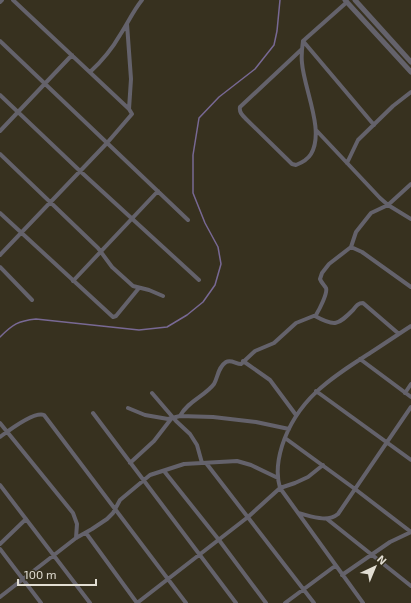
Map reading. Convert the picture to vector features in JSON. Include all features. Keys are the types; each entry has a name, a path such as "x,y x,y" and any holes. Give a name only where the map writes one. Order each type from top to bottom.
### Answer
{"street":[{"path":"0,255 132,115 132,112 129,109 14,0"},
{"path":"90,72 110,52 127,22 142,0"},
{"path":"356,0 411,62"},
{"path":"302,49 240,106 240,112 292,164 296,165 310,156 314,148 316,130 302,64 303,41 346,1 411,72"},
{"path":"127,22 131,79 129,109"},
{"path":"0,40 188,220"},
{"path":"303,41 374,125"},
{"path":"0,131 72,55"},
{"path":"346,163 358,140 411,92"},
{"path":"0,95 131,219 199,280"},
{"path":"316,130 346,163 388,204 411,219"},
{"path":"0,154 101,252 110,265 124,279 133,286 149,290 163,296"},
{"path":"180,416 186,407 213,384 220,368 225,363 232,361 240,364 255,351 274,343 296,323 317,314 326,291 326,288 320,279 322,273 332,261 351,247 356,232 371,213 388,204 411,184"},
{"path":"73,281 158,191"},
{"path":"0,213 114,317 139,288"},
{"path":"351,247 362,252 411,287"},
{"path":"0,267 32,300"},
{"path":"315,316 330,322 338,323 343,320 358,304 363,303 399,334"},
{"path":"363,603 280,488 278,478 281,451 285,438 296,415 316,391 343,370 411,326"},
{"path":"360,359 411,397"},
{"path":"243,362 270,380 296,415"},
{"path":"405,393 411,384"},
{"path":"316,391 411,460"},
{"path":"152,393 172,418 192,436 204,463 248,517 314,603"},
{"path":"297,513 327,519 333,518 338,514 411,407"},
{"path":"128,408 145,414 172,418 180,416 230,419 256,422 289,429"},
{"path":"93,413 236,603"},
{"path":"0,437 39,414 44,415 186,603"},
{"path":"130,463 154,441 172,418"},
{"path":"0,423 73,513 77,524 76,538"},
{"path":"285,438 411,532"},
{"path":"0,597 76,538 107,519 115,510 120,500 143,480 150,476 184,464 237,461 244,462 278,478"},
{"path":"86,533 137,603 248,517 280,488 295,484 308,478 323,465"},
{"path":"164,471 219,540 266,603"},
{"path":"0,485 90,603"},
{"path":"0,544 26,519"},
{"path":"327,519 411,586"},
{"path":"342,575 398,537 411,532"},
{"path":"0,549 41,603"},
{"path":"285,603 335,566"}],"waterway":[{"path":"0,337 16,324 36,319 139,330 167,327 187,315 203,302 215,285 221,264 218,247 205,223 193,193 193,155 199,118 219,97 255,69 274,45 280,0"}]}
